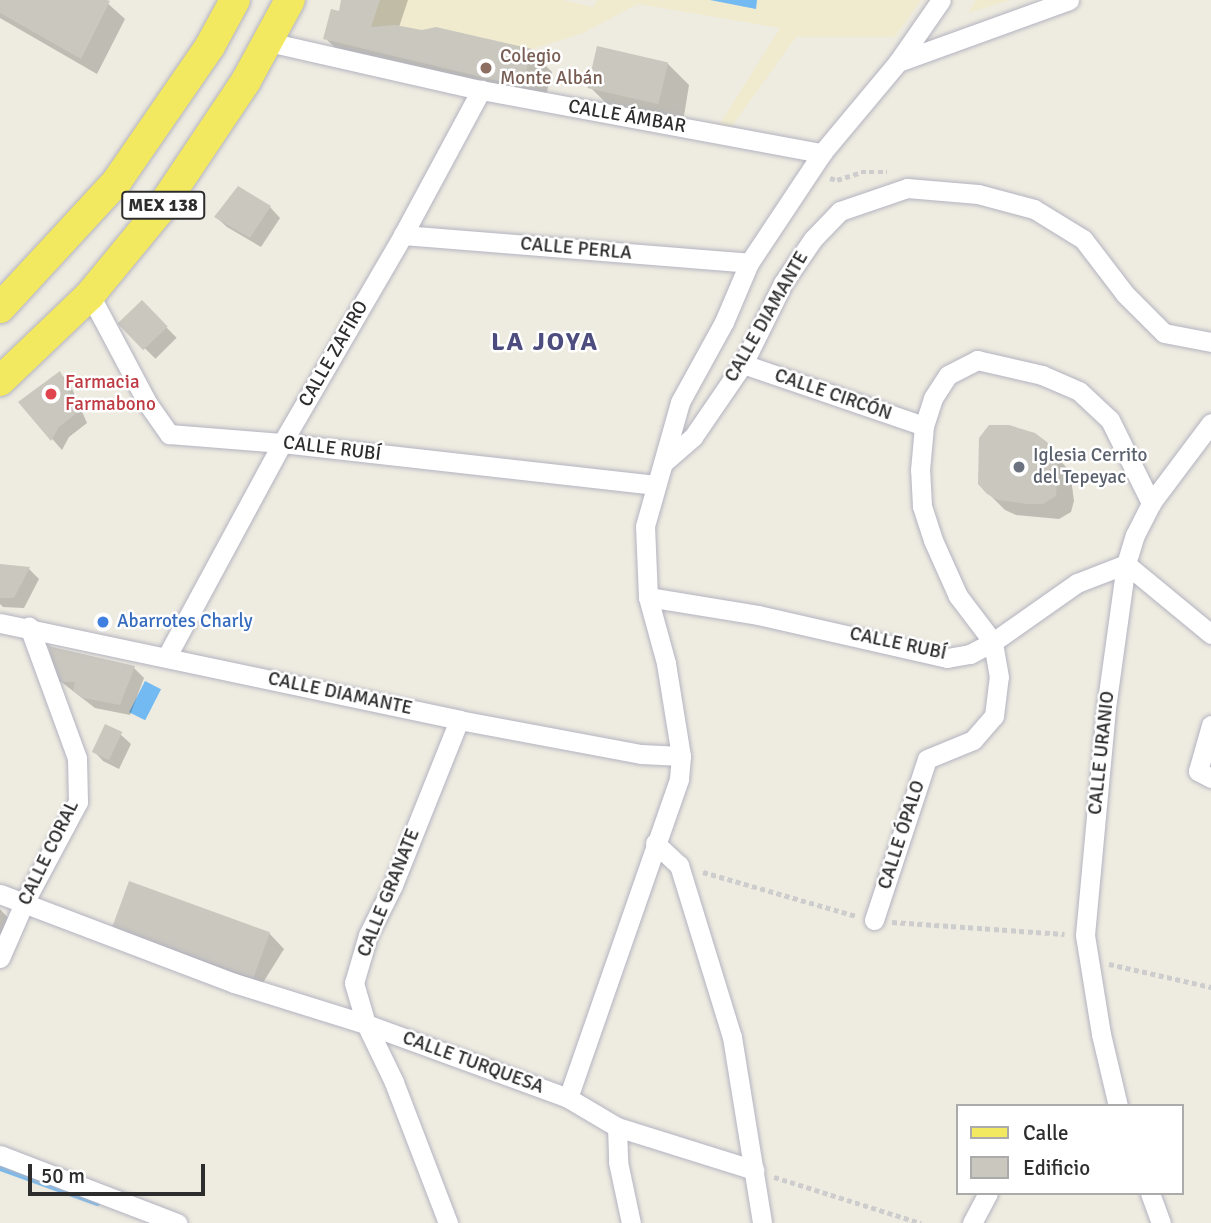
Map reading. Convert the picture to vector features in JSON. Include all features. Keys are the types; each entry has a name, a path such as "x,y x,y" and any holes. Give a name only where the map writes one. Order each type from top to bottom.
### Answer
{"main road":[{"name":"MEX 138","path":"0,308 117,181 210,46 235,0"},
{"name":"MEX 138","path":"0,381 90,295 121,260 190,168 269,42 290,0"}],"street":[{"path":"568,1098 679,779 681,756 666,663 648,597 645,526 654,485 680,402 724,321 749,262 822,153 898,62 941,0"},
{"path":"898,62 1069,0"},
{"name":"CALLE ÁMBAR","path":"269,42 481,90 822,153"},
{"name":"CALLE ZAFIRO","path":"167,656 282,443 403,235 481,90"},
{"name":"CALLE DIAMANTE","path":"663,463 693,437 743,364 783,283 813,239 840,211 907,188 978,194 1034,209 1083,239 1125,294 1164,332 1211,342"},
{"name":"CALLE PERLA","path":"403,235 749,262"},
{"name":"CALLE RUBÍ","path":"90,295 148,404 169,433 282,443 654,485"},
{"name":"CALLE ÓPALO","path":"874,920 927,758 973,740 994,716 999,677 993,642 958,596 933,540 922,506 920,470 924,426 933,398 948,375 977,360 1042,374 1079,391 1110,420 1151,503"},
{"name":"CALLE CIRCÓN","path":"743,364 924,426"},
{"name":"CALLE URANIO","path":"1113,1104 1085,935 1095,809 1126,564 1135,535 1151,503 1211,423"},
{"path":"1126,564 1211,634"},
{"name":"CALLE RUBÍ","path":"648,597 758,615 947,658 970,654 993,642 1077,583 1126,564"},
{"name":"CALLE DIAMANTE","path":"0,623 167,656 460,720 641,754 681,756"},
{"name":"CALLE CORAL","path":"0,958 24,903 78,802 77,758 29,627"},
{"name":"CALLE GRANATE","path":"448,1223 394,1082 366,1024 354,983 368,935 393,885 460,720"},
{"path":"1205,774 1211,726"},
{"path":"655,843 679,865 732,1037 762,1223"},
{"name":"CALLE TURQUESA","path":"0,894 234,983 366,1024 568,1098 617,1127 754,1170"},
{"path":"617,1127 618,1162 631,1223"},
{"path":"0,1155 177,1223"},
{"path":"972,1223 987,1195"},
{"path":"1151,1195 1161,1223"}],"path":[{"path":"810,172 837,180 860,172 908,174 907,188"},
{"path":"1089,960 1211,987"},
{"path":"754,1170 921,1223"}],"shaded area":[{"name":"Colegio Monte Albán","path":"341,0 562,0 593,7 597,0 921,0 895,37 796,37 732,126 719,125 780,28 638,4 581,34 532,49 522,87 323,39 331,9 339,11"},
{"path":"976,0 1010,0 968,13"}],"water":[{"path":"710,0 757,0 756,9"},
{"path":"145,681 161,689 145,720 129,712"}],"building":[{"path":"0,0 110,1 81,59 0,13"},
{"path":"341,0 380,0 371,27 395,25 422,30 436,27 532,49 522,87 323,39 331,9 339,11"},
{"path":"597,46 668,62 658,104 587,88"},
{"path":"238,186 271,206 250,238 214,217"},
{"path":"142,300 168,327 143,350 118,324"},
{"path":"60,371 78,412 59,427 51,441 18,402"},
{"name":"Iglesia Cerrito del Tepeyac","path":"989,425 1009,425 1035,433 1047,442 1058,462 1056,496 1043,504 1027,504 998,500 987,494 978,484 979,438"},
{"path":"0,564 30,567 14,598 0,598"},
{"path":"48,646 135,666 120,705 83,698 73,691 75,682 58,682"},
{"path":"105,724 122,732 109,760 92,752"},
{"path":"129,881 270,932 253,978 112,927"}],"waterway":[{"path":"0,1167 97,1202"}],"place":[{"name":"Colegio Monte Albán","path":"486,68"},
{"name":"Farmacia Farmabono","path":"51,394"},
{"name":"Iglesia Cerrito del Tepeyac","path":"1019,467"},
{"name":"Abarrotes Charly","path":"103,622"}],"district":[{"name":"LA JOYA","path":"545,343"}]}
